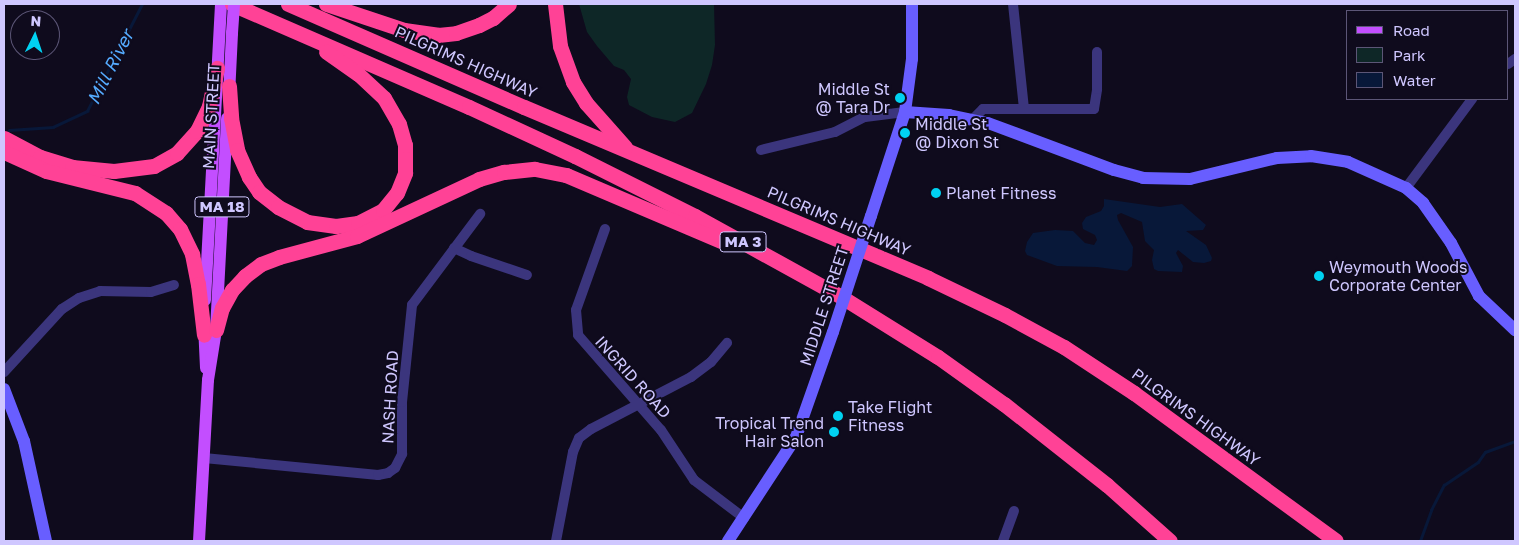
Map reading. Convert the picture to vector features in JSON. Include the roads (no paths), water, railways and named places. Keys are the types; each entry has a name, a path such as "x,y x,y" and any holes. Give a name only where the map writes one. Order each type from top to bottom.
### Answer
{"highway":[{"name":"MA 3","path":"233,4 575,156 695,216 825,288 924,348 1004,404 1107,485 1170,541"},
{"name":"PILGRIMS HIGHWAY","path":"288,4 928,278 1020,323 1134,393 1336,541"},
{"path":"326,4 404,30 438,35 456,33 479,25 493,18 509,4"},
{"path":"555,4 560,46 573,82 591,109 628,150"},
{"path":"229,86 232,124 240,159 254,185 272,203 307,222 336,226 371,218 393,200 405,173 406,152 399,124 384,98 351,69 270,20"},
{"path":"4,138 40,157 72,167 114,171 154,166 177,153 197,131 206,113 217,68"},
{"path":"4,152 46,171 136,193 166,213 180,229 192,254 210,333"},
{"path":"210,333 232,290 245,276 261,264 279,257 356,236 479,179 496,173 519,169 551,171 583,181 825,288"}],"main road":[{"name":"MAIN STREET","path":"199,541 210,333 217,68 221,4"},
{"name":"MAIN STREET","path":"210,333 229,86 233,4"}],"street":[{"name":"MIDDLE STREET","path":"728,541 796,437 833,332 905,112 912,59 912,4"},
{"path":"1013,4 1024,108"},
{"path":"972,119 983,109 1094,109 1097,90 1097,52"},
{"path":"1406,188 1471,100"},
{"path":"761,150 835,132 865,118 905,112 925,112 972,119 1114,170 1143,178 1190,179 1277,158 1311,156 1348,162 1406,188 1423,203 1437,223 1479,296 1515,330"},
{"name":"NASH ROAD","path":"204,458 378,476 392,471 398,464 402,454 402,402 412,305 480,214"},
{"name":"INGRID ROAD","path":"605,229 579,297 576,310 576,329 582,342 661,430 694,480 744,518"},
{"path":"454,248 466,255 527,275"},
{"path":"4,372 57,314 79,298 100,291 151,292 174,285"},
{"path":"556,541 576,442 586,432 691,377 711,362 727,343"},
{"path":"4,390 24,441 46,541"},
{"path":"1003,541 1014,511"}],"water":[{"path":"1104,199 1160,207 1182,204 1206,225 1203,230 1186,231 1206,245 1212,258 1211,261 1204,263 1193,262 1178,250 1176,253 1183,266 1182,272 1158,271 1154,269 1152,260 1154,250 1145,241 1142,222 1121,213 1117,215 1118,220 1133,247 1132,266 1127,271 1097,267 1057,266 1027,255 1025,251 1027,242 1033,233 1055,230 1073,231 1085,243 1094,245 1097,240 1095,235 1083,229 1082,223 1086,217 1101,211 1104,206"}],"waterway":[{"name":"Mill River","path":"9,130 53,127 87,111 142,4"},
{"path":"1420,541 1431,510 1444,485 1478,462 1485,452 1515,441"}],"place":[{"name":"Middle St @ Tara Dr","path":"900,98"},
{"name":"Middle St @ Dixon St","path":"905,133"},
{"name":"Planet Fitness","path":"936,193"},
{"name":"Weymouth Woods Corporate Center","path":"1319,276"},
{"name":"Take Flight Fitness","path":"838,416"},
{"name":"Tropical Trend Hair Salon","path":"834,432"}]}
